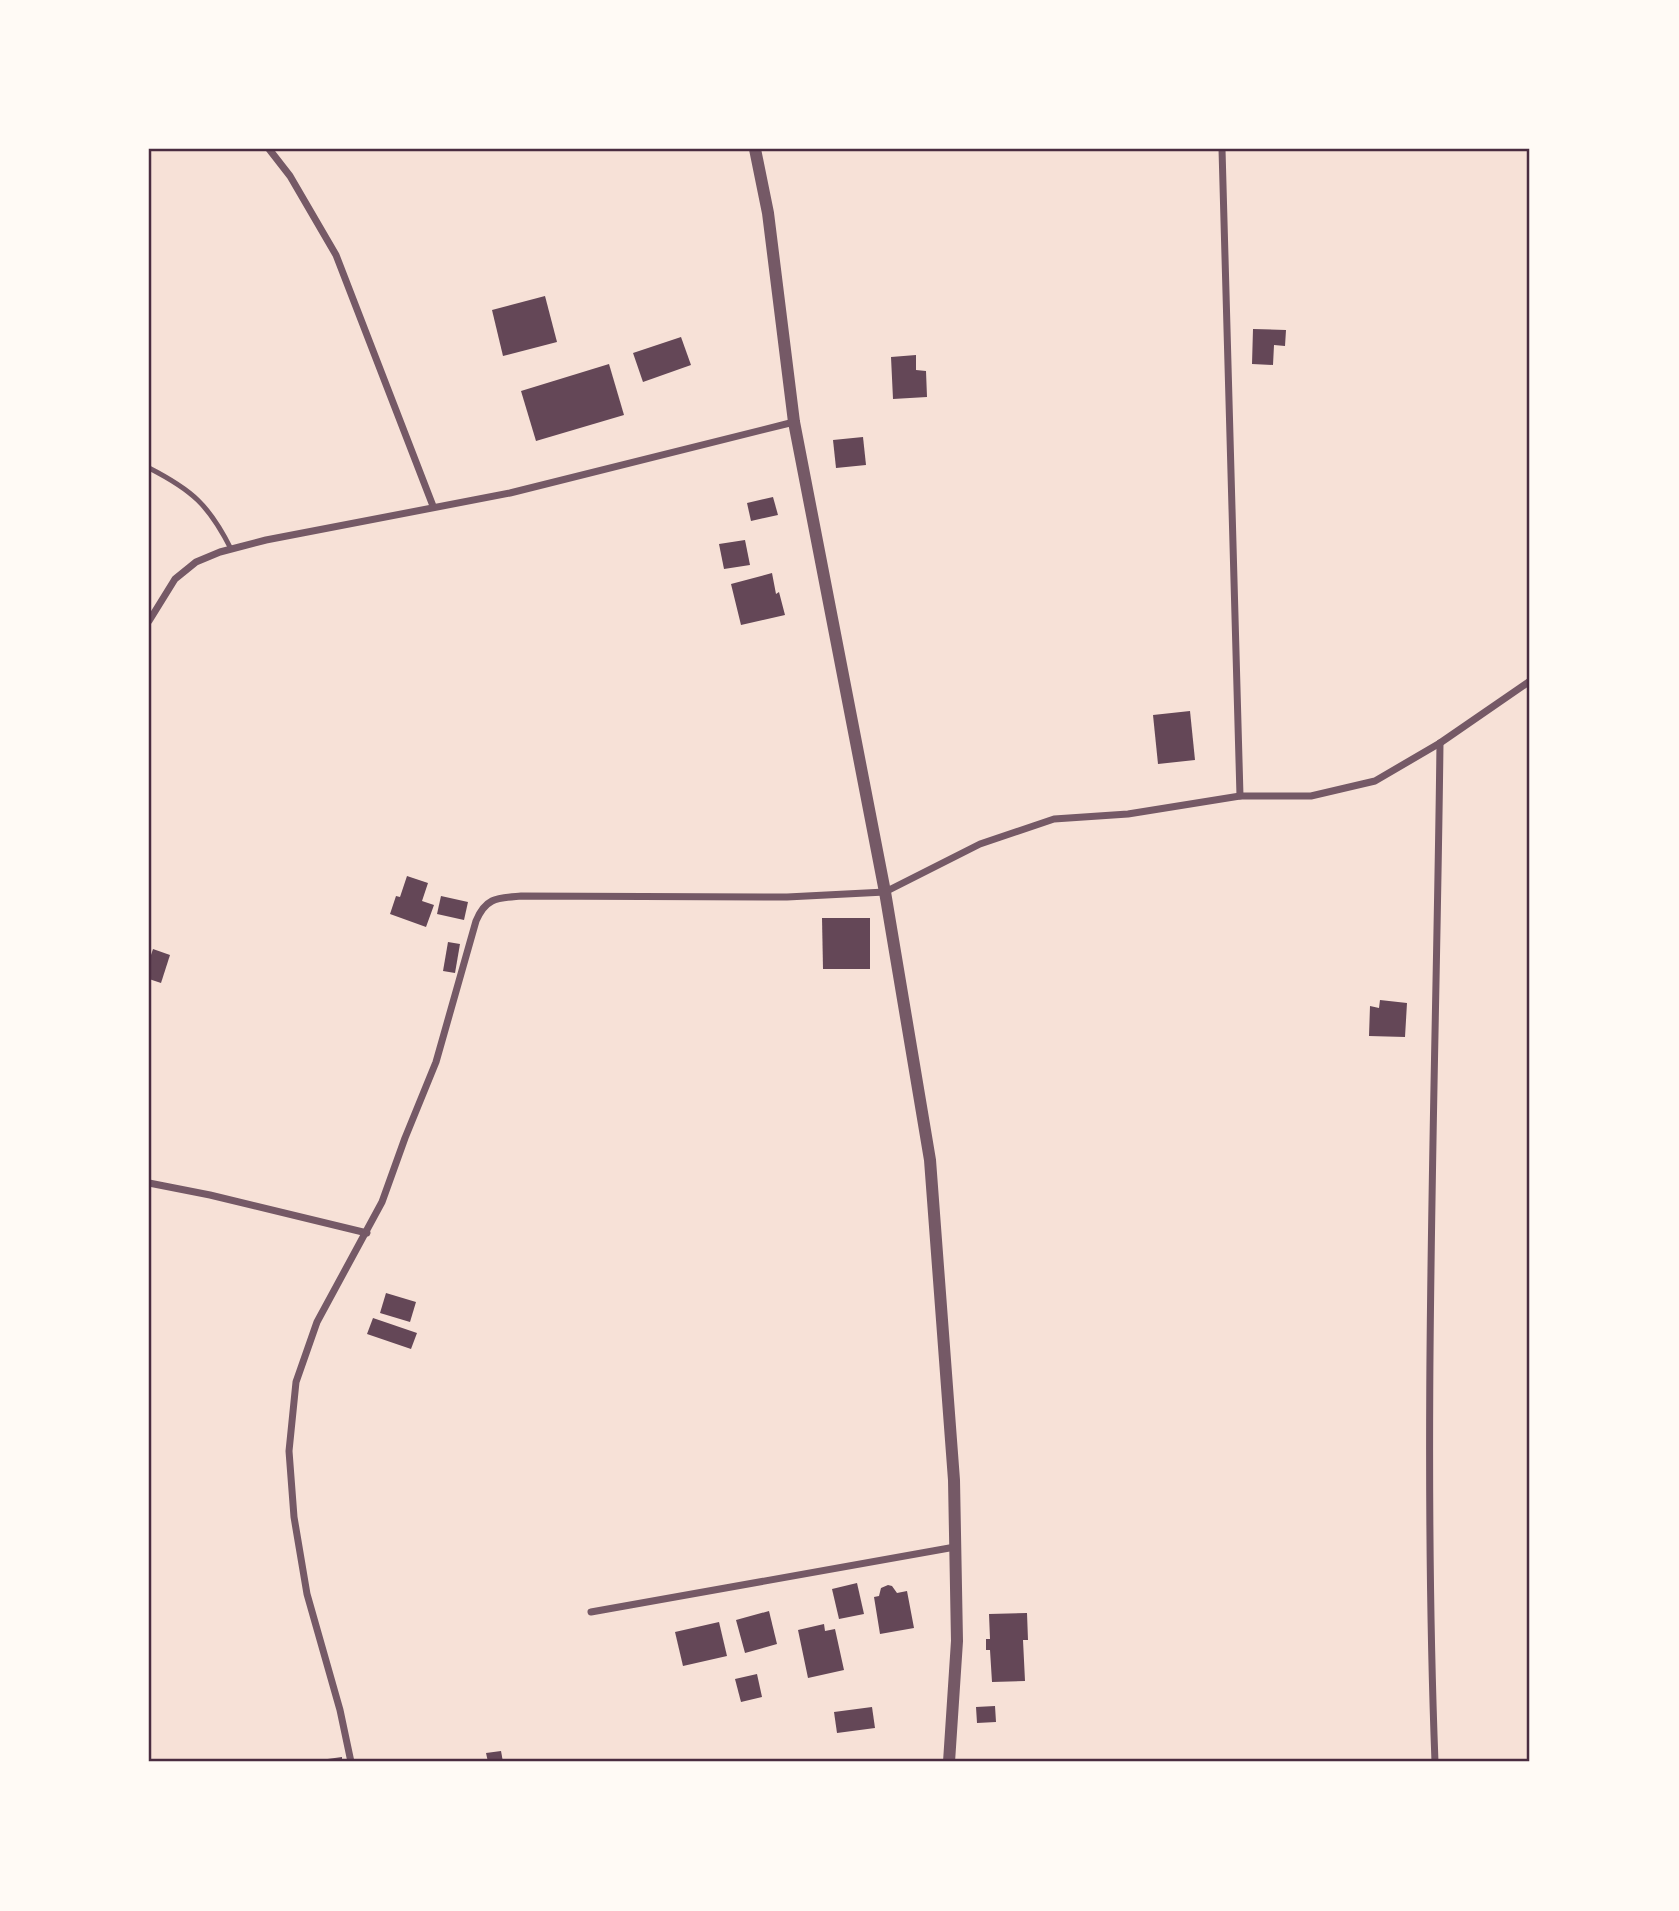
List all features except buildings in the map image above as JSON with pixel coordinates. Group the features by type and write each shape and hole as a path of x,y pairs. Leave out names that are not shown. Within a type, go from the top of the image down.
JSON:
{"street":[{"path":"269,149 290,176 336,255 433,506"},
{"path":"755,149 768,213 794,422 885,892 930,1160 954,1480 957,1641 948,1762"},
{"path":"1222,149 1240,796"},
{"path":"149,621 174,579 196,562 231,549 433,506 510,493 794,422"},
{"path":"351,1762 341,1710 307,1594 294,1517 289,1451 296,1381 317,1322 382,1202 436,1062 476,920 486,903 501,897 521,896 787,897 885,892 980,844 1054,819 1128,814 1240,796 1311,796 1375,781 1440,743 1530,681"},
{"path":"1436,1762 1430,1611 1430,1380 1440,743"},
{"path":"149,1183 367,1233"},
{"path":"591,1612 955,1547"}],"lane":[{"path":"149,468 192,493 206,507 231,549"}]}
